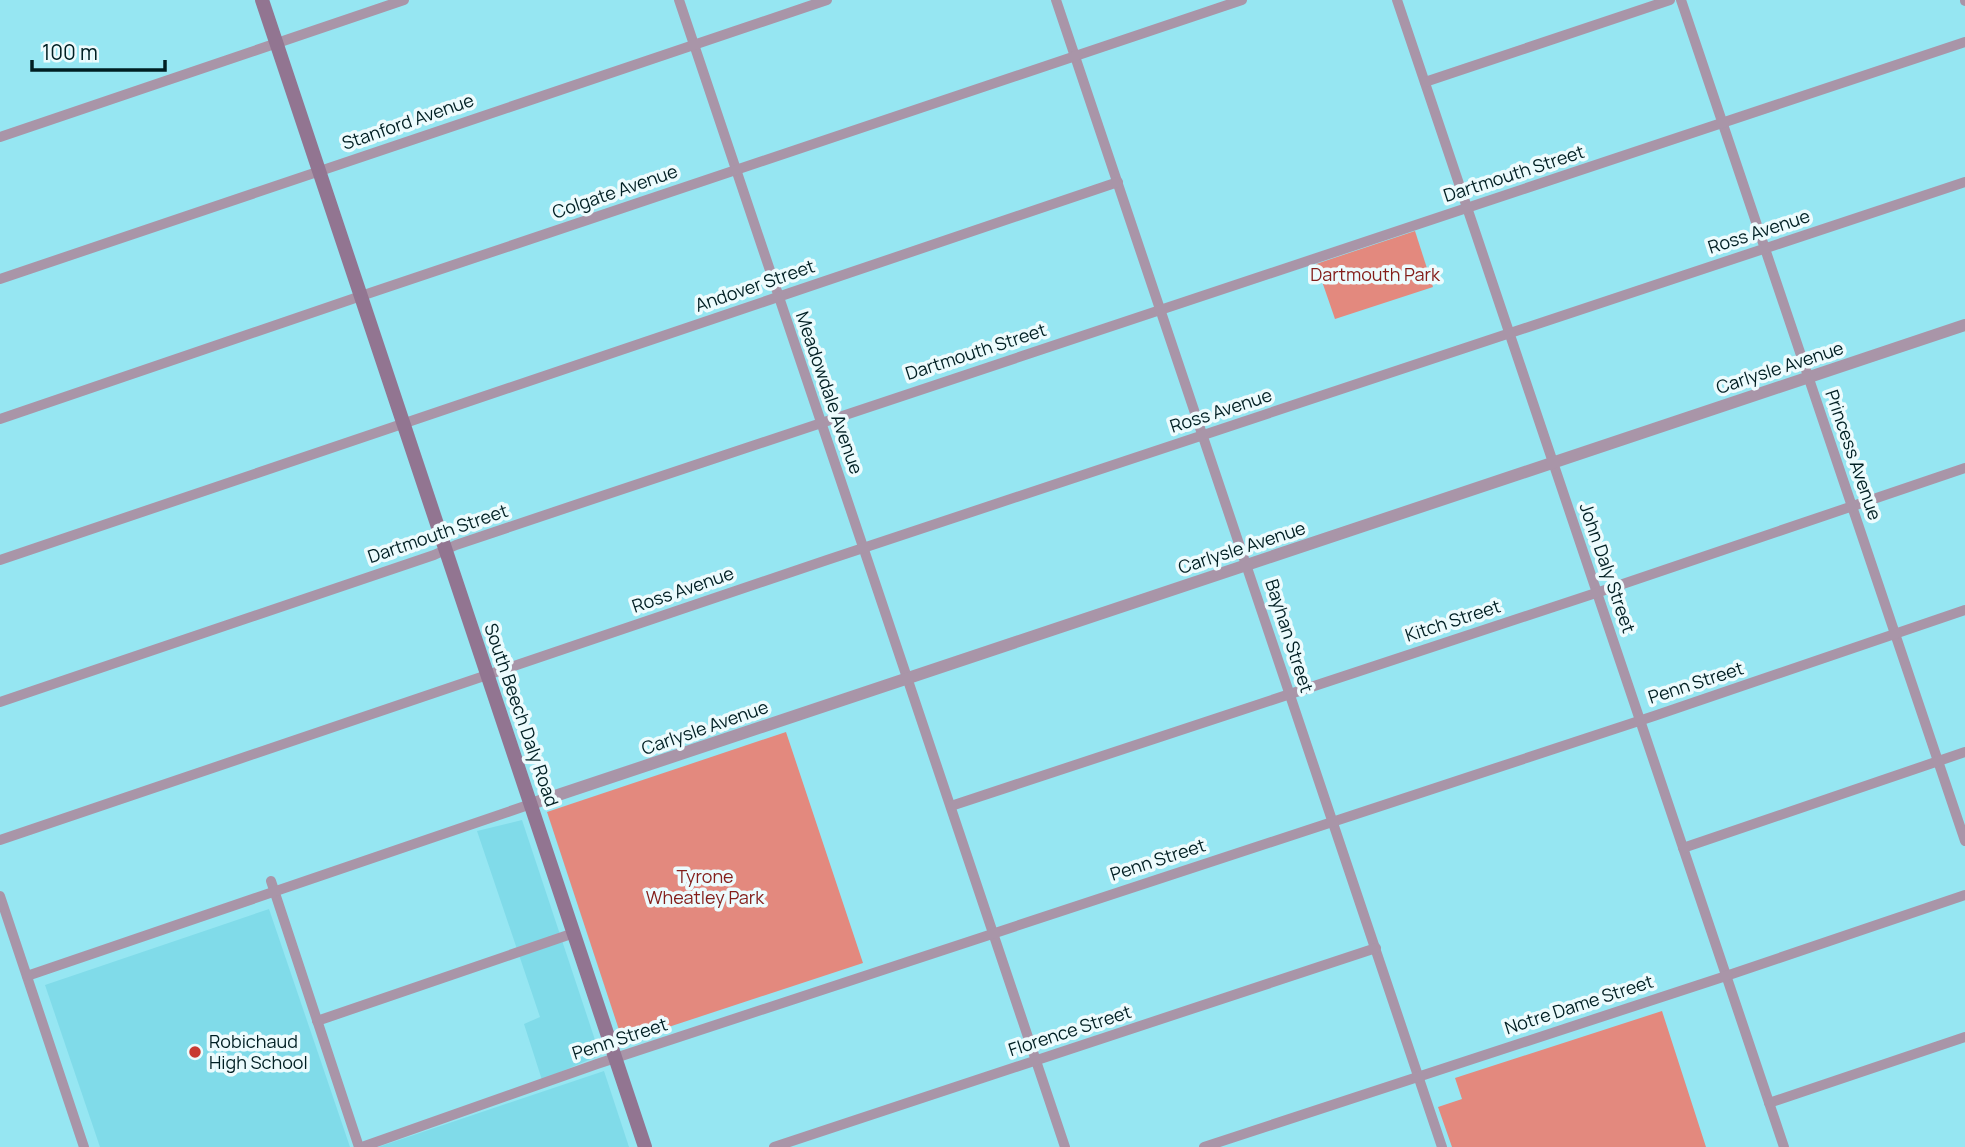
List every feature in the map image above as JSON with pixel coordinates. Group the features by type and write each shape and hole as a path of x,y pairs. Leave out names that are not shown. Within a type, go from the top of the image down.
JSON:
{"main road":[{"path":"262,0 319,171"},
{"name":"South Beech Daly Road","path":"319,171 645,1147"}],"street":[{"path":"0,137 404,0"},
{"name":"Meadowdale Avenue","path":"679,0 993,933"},
{"name":"Stanford Avenue","path":"0,279 827,0"},
{"name":"Bayhan Street","path":"1056,0 1443,1147"},
{"name":"Colgate Avenue","path":"0,419 1242,0"},
{"name":"John Daly Street","path":"1397,0 1784,1147"},
{"path":"1425,82 1671,0"},
{"name":"Princess Avenue","path":"1681,0 1965,841"},
{"name":"Dartmouth Street","path":"0,702 821,422 1965,42"},
{"name":"Andover Street","path":"0,560 1118,182"},
{"name":"Ross Avenue","path":"0,840 233,765 488,674 1965,182"},
{"name":"Carlysle Avenue","path":"531,804 1965,326"},
{"name":"Kitch Street","path":"951,806 1965,468"},
{"name":"Penn Street","path":"361,1147 616,1059 1965,610"},
{"path":"1683,848 1965,752"},
{"path":"27,976 273,887 531,804"},
{"path":"273,887 361,1147"},
{"name":"Notre Dame Street","path":"1204,1147 1965,895"},
{"path":"0,897 84,1147"},
{"path":"317,1021 574,933"},
{"path":"993,933 1065,1147"},
{"name":"Florence Street","path":"775,1147 1376,948"},
{"path":"1769,1103 1965,1037"}],"shaded area":[{"path":"522,820 600,1055 542,1080 524,1024 540,1017 477,831"},
{"path":"269,909 350,1147 100,1147 45,985"},
{"path":"604,1071 629,1147 378,1147"}],"green space":[{"name":"Dartmouth Park","path":"1415,231 1433,287 1335,319 1316,264"},
{"name":"Tyrone Wheatley Park","path":"786,732 863,963 623,1042 547,812"},
{"path":"1662,1011 1706,1147 1452,1147 1438,1107 1462,1099 1455,1078"}],"place":[{"name":"Robichaud High School","path":"195,1052"}]}
